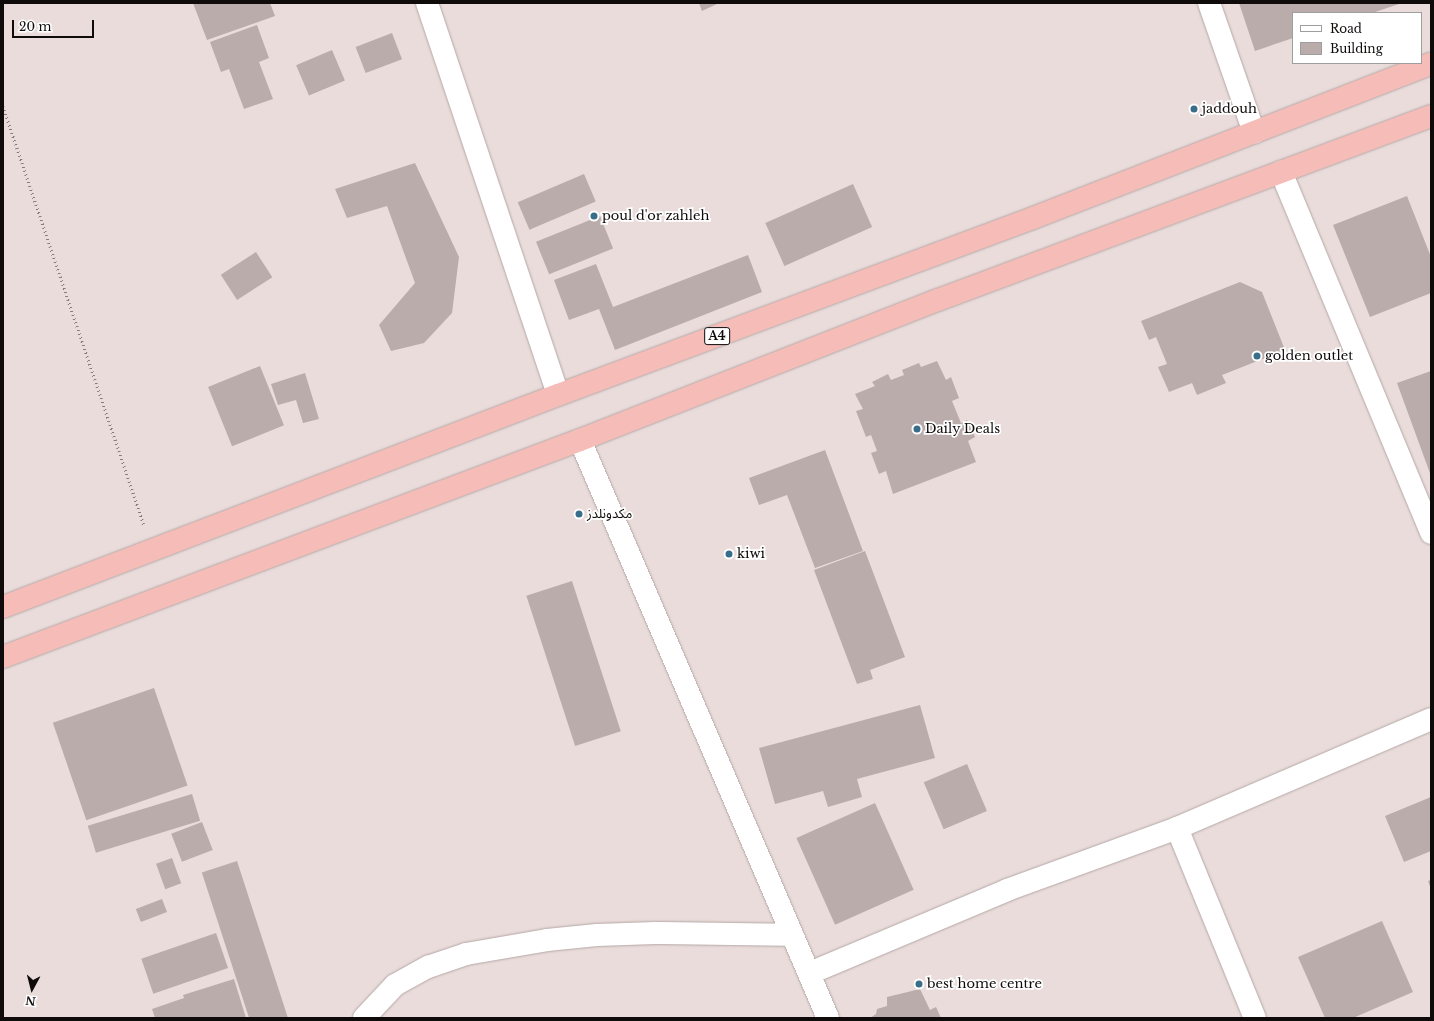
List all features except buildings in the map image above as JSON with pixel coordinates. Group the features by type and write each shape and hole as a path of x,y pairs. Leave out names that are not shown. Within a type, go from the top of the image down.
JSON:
{"highway":[{"name":"A4","path":"3,607 558,395 1033,218 1431,64"},
{"path":"3,657 580,440 938,300 1431,116"}],"street":[{"path":"427,3 558,395"},
{"path":"1209,3 1254,132"},
{"path":"1281,172 1431,533"},
{"path":"580,440 792,935 810,972 828,1018"},
{"path":"810,972 1007,890 1176,828 1431,719"},
{"path":"1176,828 1255,1018"},
{"path":"364,1018 395,985 428,967 466,954 547,940 597,936 655,933 792,935"}],"path":[{"path":"3,106 152,551"}],"place":[{"name":"jaddouh","path":"1194,109"},
{"name":"poul d'or zahleh","path":"594,216"},
{"name":"golden outlet","path":"1257,356"},
{"name":"Daily Deals","path":"917,429"},
{"name":"مكدونلدز","path":"579,514"},
{"name":"kiwi","path":"729,554"},
{"name":"best home centre","path":"919,984"}]}
